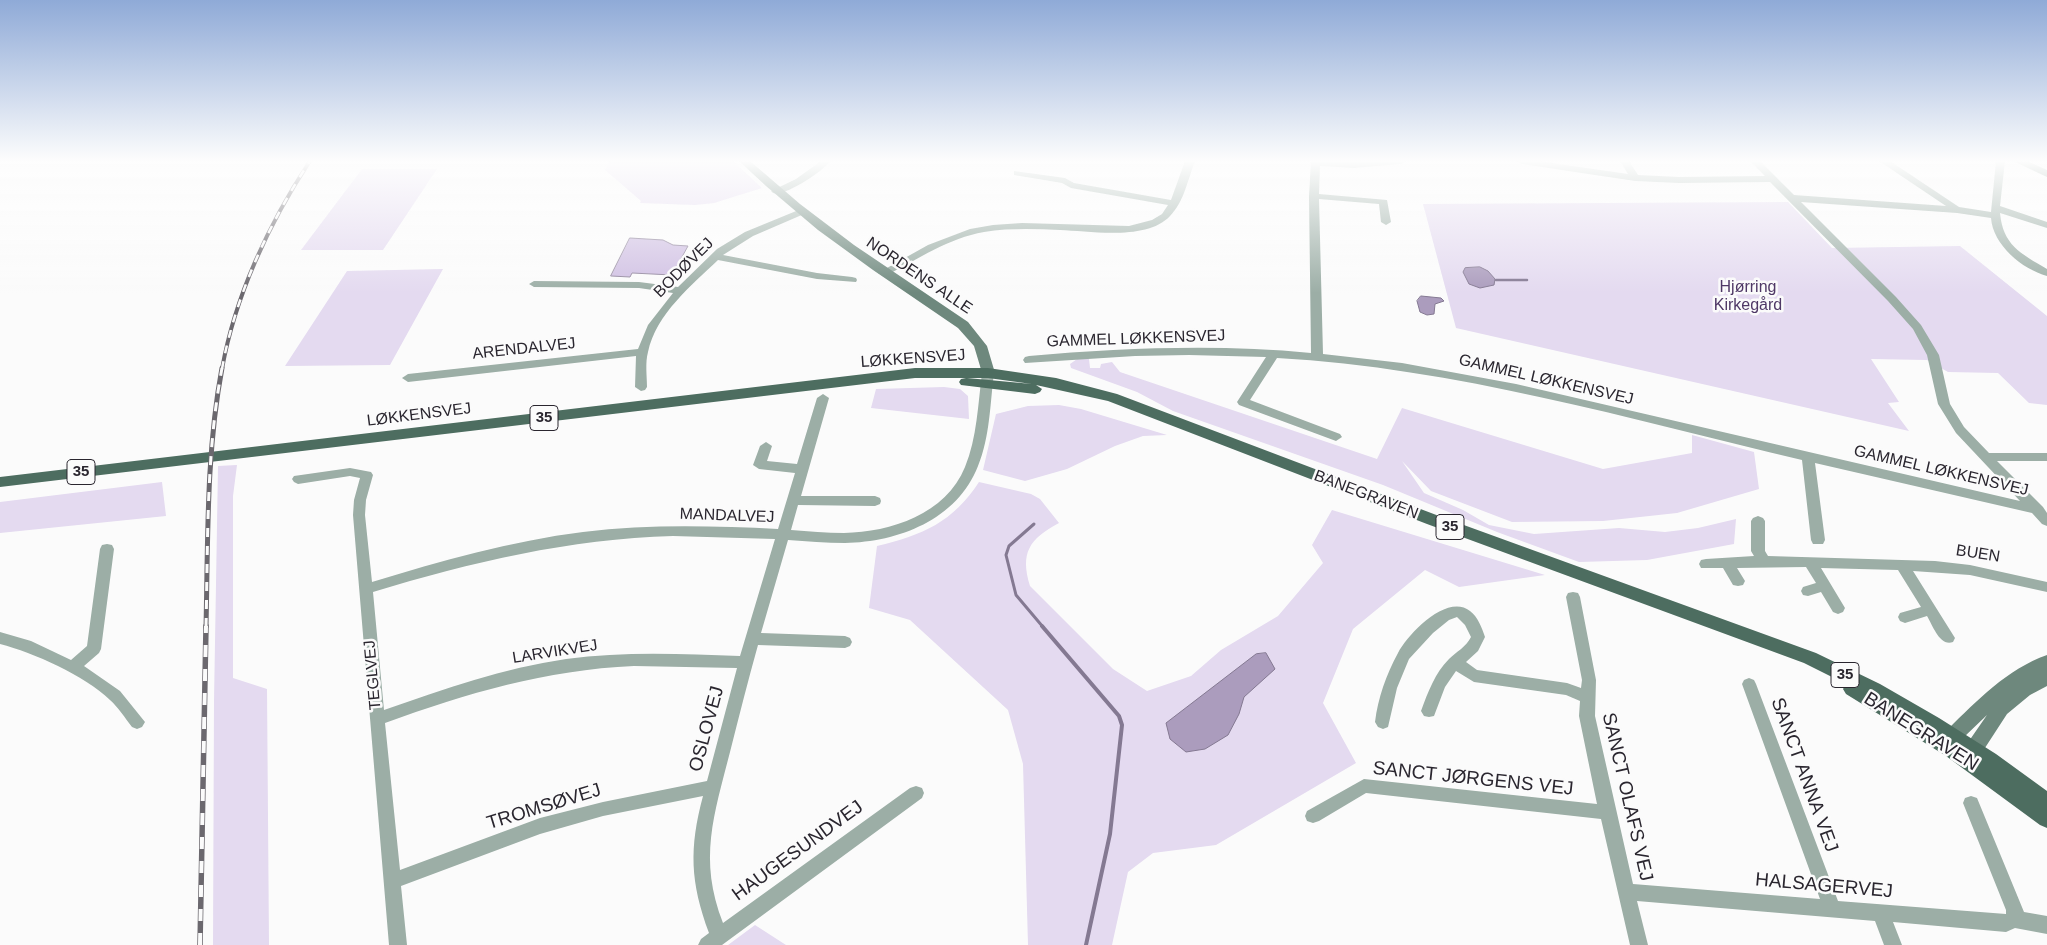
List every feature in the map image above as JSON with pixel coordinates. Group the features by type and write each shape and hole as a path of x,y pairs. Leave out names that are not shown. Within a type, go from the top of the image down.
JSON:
{"main road":[{"name":"LØKKENSVEJ","path":"0,482 842,383 987,378"},
{"name":"BANEGRAVEN","path":"987,378 1056,383 1098,393 1433,520 1768,642 1843,674 1910,709 1955,743 2047,819"},
{"name":"BANEGRAVEN","path":"1974,748 2047,802"}],"street":[{"name":"NORDENS ALLE","path":"793,205 883,273 971,331 986,358 987,378"},
{"path":"883,273 940,242 973,231 1010,226 1135,228 1152,223 1165,216 1173,205"},
{"path":"1314,205 1317,358"},
{"path":"1384,205 1386,222"},
{"path":"1799,205 1892,299 1917,327 1933,355 1944,404 1951,417 1985,457 2047,521"},
{"path":"1894,205 1996,212 2047,225"},
{"path":"1950,205 1957,210"},
{"path":"1997,205 1996,212 2002,239 2015,252 2047,273"},
{"name":"BODØVEJ","path":"641,387 642,352 653,324 680,291 715,256 749,234 801,212"},
{"path":"715,256 818,276 852,280"},
{"path":"534,284 639,285 680,291"},
{"name":"ARENDALVEJ","path":"408,378 642,352"},
{"name":"GAMMEL LØKKENSVEJ","path":"1029,360 1078,354 1090,356 1147,352 1274,354 1409,368 1495,383 2038,510"},
{"path":"1274,354 1243,402 1336,437"},
{"name":"MANDALVEJ","path":"365,589 442,565 487,554 574,538 659,532 844,538 867,537 911,526 946,504 959,490 968,476 984,412 987,378"},
{"name":"OSLOVEJ","path":"713,940 701,864 703,827 752,639 822,398"},
{"path":"766,446 759,465 801,468"},
{"path":"1808,456 1818,540"},
{"path":"1985,457 2047,457"},
{"name":"TEGLVEJ","path":"298,479 350,472 367,475 360,500 359,515 398,945"},
{"path":"792,500 836,503 846,500 875,502"},
{"path":"1758,521 1758,551 1764,561"},
{"path":"72,667 94,649 107,549"},
{"name":"BUEN","path":"1706,564 1764,561 1902,565 1970,570 2047,587"},
{"path":"1726,562 1738,581"},
{"path":"1810,562 1838,608"},
{"path":"1902,565 1948,638"},
{"path":"1808,591 1825,586"},
{"name":"SANCT OLAFS VEJ","path":"1573,597 1590,680 1587,697 1587,716 1607,812 1628,892 1639,945"},
{"path":"1905,617 1931,609"},
{"path":"1382,722 1384,704 1404,654 1419,636 1454,611 1468,617 1478,637 1473,648 1455,662 1437,688 1429,711"},
{"path":"0,638 26,645 72,667 115,696 137,722"},
{"path":"752,639 845,642"},
{"name":"LARVIKVEJ","path":"376,719 468,687 518,674 567,665 615,660 663,659 746,662"},
{"path":"1455,662 1474,676 1567,689 1587,697"},
{"path":"2047,662 2019,676 2000,690 1955,743 1974,748 2001,709 2024,690 2047,677"},
{"name":"SANCT ANNA VEJ","path":"1749,684 1832,908"},
{"name":"SANCT JØRGENS VEJ","path":"1313,816 1364,786 1607,812"},
{"name":"TROMSØVEJ","path":"392,881 540,826 603,809 713,787"},
{"name":"HAUGESUNDVEJ","path":"713,940 916,793"},
{"path":"1971,803 2015,910 2015,919"},
{"name":"HALSAGERVEJ","path":"1628,892 2006,923 2015,919 2047,925"},
{"path":"1881,913 1893,945"}],"green space":[{"path":"335,205 413,205 383,250 301,250"},
{"name":"Hjørring Kirkegård","path":"1423,205 1791,205 1832,248 1960,246 2047,316 2047,405 2029,403 1998,373 1948,372 1927,360 1871,359 1899,402 1888,403 1909,431 1456,328"},
{"path":"443,269 390,365 285,366 347,271"},
{"path":"1080,357 1089,359 1090,368 1100,368 1101,364 1112,362 1120,372 1377,459 1402,408 1603,469 1692,453 1692,435 1754,452 1759,489 1677,513 1603,521 1512,522 1431,491 1402,461 1424,493 1463,510 1489,525 1534,534 1619,528 1665,532 1698,528 1736,519 1734,544 1647,560 1579,562 1497,532 1383,485 1173,411 1137,392 1071,368 1070,364"},
{"path":"944,387 960,389 968,396 969,419 871,408 876,389"},
{"path":"1059,405 1081,409 1167,435 1143,436 1115,446 1067,469 1025,481 983,470 996,414 1028,406"},
{"path":"237,465 233,496 233,678 267,689 269,945 213,945 214,701 218,466"},
{"path":"162,482 166,516 0,533 0,502"},
{"path":"979,482 1031,494 1040,499 1059,523 1040,535 1030,548 1026,564 1030,586 1113,669 1147,691 1191,676 1221,650 1278,616 1323,563 1312,545 1332,510 1545,575 1459,587 1425,570 1353,629 1323,703 1356,763 1216,845 1153,853 1128,872 1112,945 1028,945 1023,764 1008,710 910,620 869,608 877,546 909,537 936,525 959,507"},
{"path":"755,925 786,945 728,945"}],"shaded area":[{"path":"1480,267 1488,271 1495,279 1494,285 1480,288 1469,284 1463,272 1465,268"},
{"path":"1421,296 1441,298 1444,301 1435,304 1434,314 1427,315 1420,312 1417,301"},
{"path":"1266,653 1275,669 1244,697 1239,714 1228,735 1205,749 1186,752 1170,739 1166,723 1256,654"}],"building":[{"path":"630,238 663,240 673,245 688,246 672,275 632,273 630,277 611,276"}],"waterway":[{"path":"1496,280 1527,280"},
{"path":"1034,524 1009,546 1006,555 1016,595 1043,627"},
{"path":"1042,626 1119,716 1122,725 1110,834 1086,945"}],"railway":[{"path":"222,369 235,314 245,287 255,261 283,205"},
{"path":"206,627 210,465 222,368"},
{"path":"200,945 206,626"}]}
